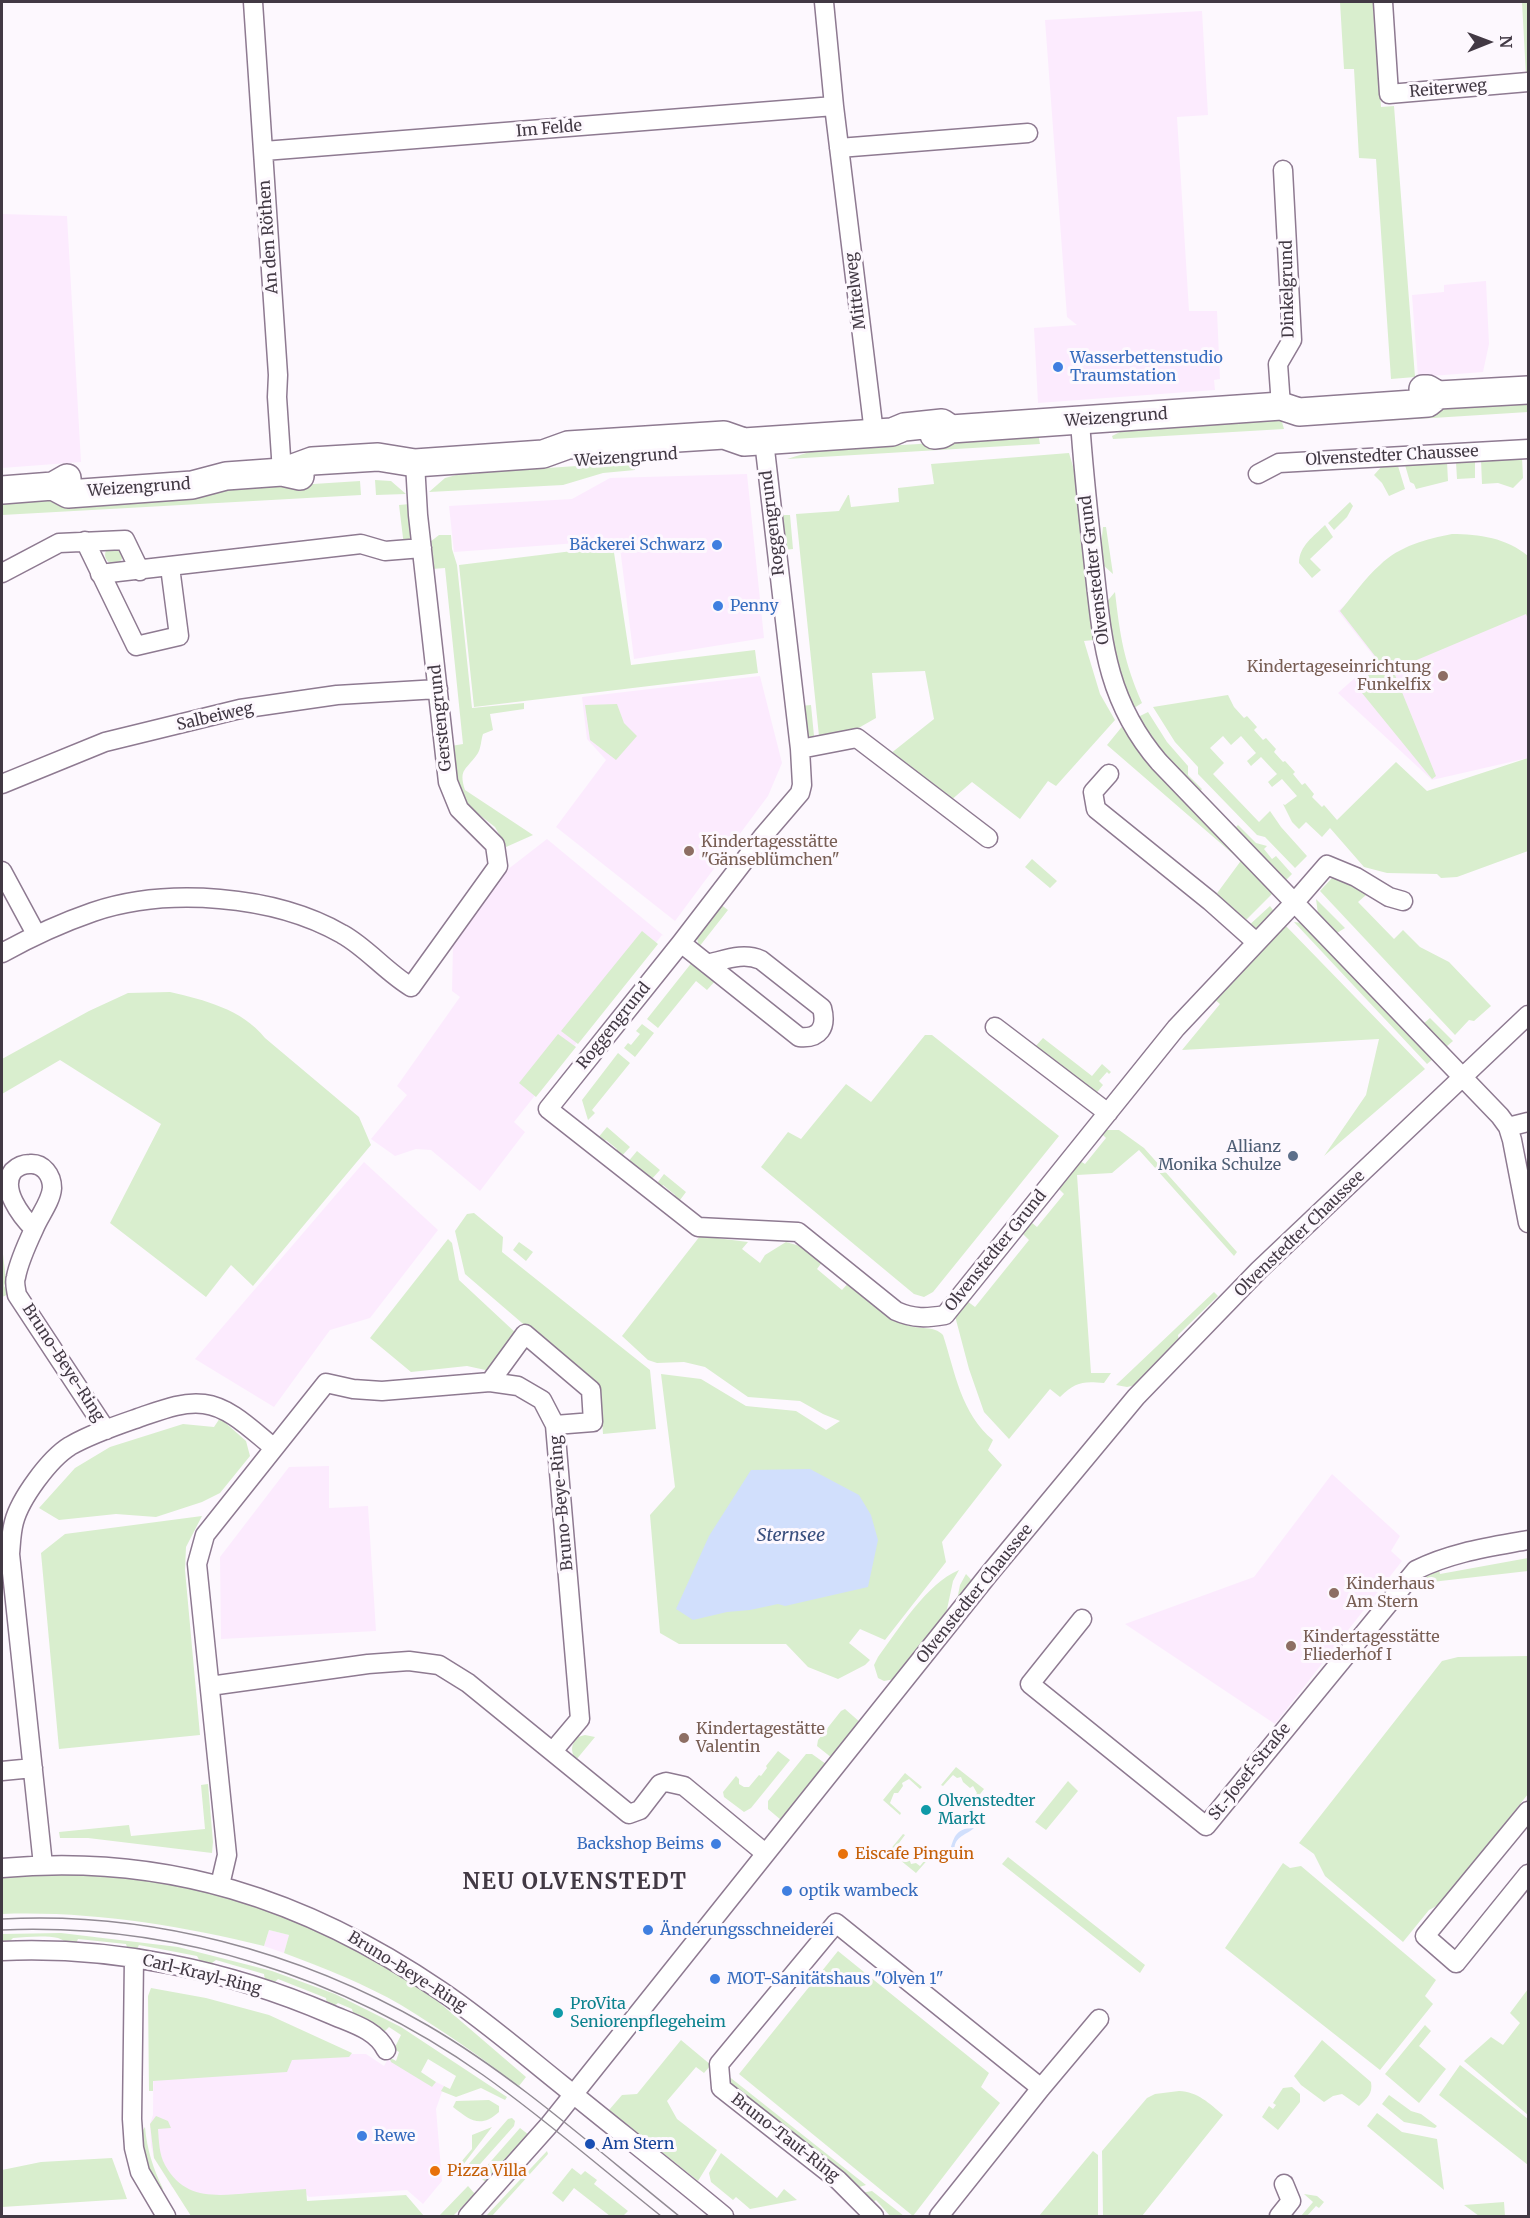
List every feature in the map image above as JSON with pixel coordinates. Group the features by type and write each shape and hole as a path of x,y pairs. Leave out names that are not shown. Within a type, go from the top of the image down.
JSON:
{"main road":[{"name":"Weizengrund","path":"2,490 52,486 66,478 191,470 226,476 282,472 312,461 378,457 415,463 543,454 568,445 724,435 754,441 883,433 904,427 942,423 951,429 1281,406 1296,397 1428,389 1438,395 1528,390"}],"street":[{"name":"An den Röthen","path":"253,2 278,375 277,397 282,472"},
{"name":"Mittelweg","path":"824,2 839,148 883,433"},
{"name":"Reiterweg","path":"1383,2 1389,94 1528,82"},
{"name":"Im Felde","path":"264,152 834,106"},
{"path":"839,148 1028,133"},
{"name":"Dinkelgrund","path":"1281,406 1278,364 1292,340 1283,170"},
{"name":"Olvenstedter Grund","path":"1080,421 1100,629 1107,663 1119,696 1143,740 1154,755 1294,903 1464,1078"},
{"name":"Roggengrund","path":"548,1109 800,793 802,784 800,748 754,441"},
{"name":"Olvenstedter Chaussee","path":"1258,474 1279,463 1528,448"},
{"name":"Gerstengrund","path":"36,934 95,911 154,899 207,897 267,906 307,917 343,934 391,975 411,987 498,866 495,845 459,809 448,782 415,463"},
{"path":"2,573 59,543 125,540 140,571"},
{"path":"85,542 136,646 179,636 170,567"},
{"path":"100,574 361,544 385,551 422,548"},
{"name":"Salbeiweg","path":"2,784 105,742 240,709 337,695 438,689"},
{"path":"800,748 856,738 988,838"},
{"path":"1109,774 1094,792 1096,809 1256,942"},
{"name":"Olvenstedter Grund","path":"548,1109 698,1227 798,1232 896,1311 924,1319 945,1315 1176,1028 1327,865 1356,877 1389,897 1403,901"},
{"path":"2,871 36,934 2,953"},
{"path":"681,943 707,964 799,1036 809,1038 820,1032 825,1020 822,1008 761,960 752,956 741,956 707,964"},
{"name":"Olvenstedter Chaussee","path":"468,2217 541,2136 765,1853 1137,1397 1259,1270 1528,1015"},
{"path":"995,1027 1108,1113"},
{"path":"1464,1078 1508,1126 1528,1223"},
{"path":"1508,1126 1528,1122"},
{"name":"Bruno-Beye-Ring","path":"34,1229 15,1279 18,1295 106,1430"},
{"name":"Bruno-Beye-Ring","path":"490,1382 525,1334 591,1390 593,1422 555,1425"},
{"name":"Bruno-Beye-Ring","path":"220,1885 226,1855 197,1564 205,1535 326,1383 353,1389 381,1391 490,1382 518,1386 542,1400 555,1425 580,1719 553,1751"},
{"name":"Bruno-Beye-Ring","path":"43,1865 33,1768 6,1570 11,1536 21,1503 53,1461 69,1447 106,1430 167,1408 186,1404 204,1404 222,1408 273,1447"},
{"name":"St.-Josef-Straße","path":"1082,1619 1030,1684 1206,1826 1416,1570 1454,1554 1528,1540"},
{"path":"210,1686 368,1664 409,1661 439,1665 468,1683 629,1814 640,1810 660,1784 666,1782 684,1786 765,1853"},
{"path":"2,1771 33,1768"},
{"path":"1528,1811 1425,1936 1456,1963 1528,1874"},
{"name":"Bruno-Beye-Ring","path":"2,1868 80,1864 121,1867 220,1885 299,1912 376,1950 465,2008 573,2094"},
{"name":"Bruno-Taut-Ring","path":"874,2217 838,2180 721,2088 719,2064 837,1923 1041,2088"},
{"name":"Carl-Krayl-Ring","path":"2,1951 45,1951 135,1958 188,1968 264,1989 322,2010 374,2034 386,2050"},
{"path":"135,1958 132,2112 134,2148 140,2172 166,2217"},
{"path":"939,2217 1099,2019"},
{"path":"573,2094 724,2217"},
{"path":"1279,2217 1291,2201 1284,2184"}],"shaded area":[{"path":"1202,11 1208,115 1177,117 1189,311 1217,311 1220,379 1214,380 1215,390 1038,403 1034,328 1077,325 1067,317 1045,20"},
{"path":"2,214 67,216 81,462 2,468"},
{"path":"1486,281 1489,344 1483,372 1418,377 1412,295 1444,292 1444,285"},
{"path":"747,474 764,638 634,659 619,540 454,552 449,506 572,499 610,478"},
{"name":"Kindertageseinrichtung Funkelfix","path":"1395,562 1528,568 1528,758 1432,780 1338,693 1376,659 1338,611"},
{"path":"760,676 782,763 768,796 675,921 556,827 606,760 587,739 582,697"},
{"path":"547,839 664,936 662,935 514,1122 525,1132 480,1191 431,1150 416,1149 395,1156 371,1139 407,1095 397,1086 460,997 452,991 453,946 507,870"},
{"path":"364,1162 438,1230 370,1318 330,1330 274,1407 195,1359"},
{"path":"329,1466 329,1508 368,1506 376,1631 221,1639 220,1557 289,1467"},
{"path":"1332,1474 1400,1536 1391,1551 1402,1561 1275,1724 1125,1624 1254,1577"},
{"path":"269,1930 289,1935 284,1953 264,1946"},
{"path":"154,1993 339,2054 366,2054 384,2066 389,2057 432,2087 436,2082 444,2086 436,2109 442,2181 423,2204 407,2190 309,2197 303,2191 214,2199 172,2187 154,2158 151,2146"}],"green space":[{"path":"1340,2 1374,2 1381,107 1394,106 1415,377 1391,379 1376,159 1359,158 1354,69 1344,69"},
{"path":"1522,2 1528,2 1528,77 1526,76"},
{"path":"1528,401 1528,412 1369,422 1369,412"},
{"path":"1278,419 1282,422 1284,429 1113,439 1112,436 1124,430"},
{"path":"1038,433 1040,444 787,459 816,450 919,444 971,436"},
{"path":"1069,453 1075,473 1094,640 1084,641 1100,694 1115,720 1056,786 1048,781 1020,819 972,782 949,802 890,754 934,719 925,671 872,673 876,718 848,734 819,736 796,514 839,511 848,495 851,507 899,502 898,488 934,484 931,464"},
{"path":"1522,458 1523,478 1513,488 1498,483 1482,484 1481,460"},
{"path":"1475,461 1475,478 1457,479 1456,462"},
{"path":"635,462 635,470 603,473 563,485 429,492 445,478 460,474"},
{"path":"1447,462 1448,481 1416,489 1410,482 1405,465"},
{"path":"1382,466 1398,466 1405,489 1389,496 1382,483 1374,475"},
{"path":"375,480 391,481 406,494 376,495"},
{"path":"360,481 361,495 2,515 2,504"},
{"path":"1350,502 1353,506 1347,517 1334,530 1328,523"},
{"path":"410,504 413,533 409,543 404,546 399,505"},
{"path":"784,515 790,515 793,549 783,550 780,520"},
{"path":"1325,525 1333,537 1310,559 1321,570 1312,578 1299,563 1300,557 1308,542"},
{"path":"1103,527 1106,527 1113,574 1103,565 1101,546"},
{"path":"1452,534 1492,538 1511,545 1528,556 1528,619 1526,614 1393,670 1436,776 1432,779 1362,693 1375,656 1340,611 1369,576 1388,558 1414,544"},
{"path":"439,535 451,535 457,565 472,708 524,703 524,709 490,714 493,730 483,734 479,751 463,773 465,790 533,835 506,847 495,827 472,809 458,792 451,746 463,744 445,568 432,569 430,542"},
{"path":"110,546 118,546 123,551 121,562 110,564 105,559 105,551"},
{"path":"613,546 631,665 755,650 758,673 474,707 459,565"},
{"path":"1115,592 1124,649 1142,703 1134,708 1118,670 1107,618 1105,604"},
{"path":"1228,695 1234,707 1257,727 1254,730 1276,749 1274,752 1295,772 1293,774 1302,785 1305,783 1314,794 1312,797 1322,807 1324,805 1337,820 1396,762 1427,791 1528,758 1528,851 1457,877 1441,878 1437,874 1387,873 1364,867 1330,828 1322,837 1306,822 1299,829 1292,822 1283,804 1285,805 1297,796 1282,779 1272,787 1268,782 1277,774 1261,757 1251,766 1247,761 1256,753 1241,736 1231,745 1223,736 1210,748 1224,763 1213,774 1259,822 1270,811 1307,856 1295,868 1265,837 1257,835 1198,774 1198,767 1175,742 1153,707"},
{"path":"617,704 624,723 637,736 616,760 590,740 585,705"},
{"path":"811,705 814,736 810,737 803,730 800,706"},
{"path":"1148,712 1167,742 1188,766 1188,775 1202,789 1199,793 1150,736 1138,717"},
{"path":"1125,723 1273,893 1243,923 1215,896 1240,860 1107,745"},
{"path":"1238,825 1256,843 1267,846 1264,849 1272,859 1276,856 1292,874 1285,881 1235,828"},
{"path":"1032,859 1057,881 1050,888 1025,867"},
{"path":"1332,878 1349,878 1366,895 1358,902 1394,939 1403,930 1420,947 1449,962 1491,1006 1474,1021 1469,1020 1455,1035 1320,891"},
{"path":"1316,899 1345,928 1337,933 1318,914"},
{"path":"720,904 728,910 699,947 696,934"},
{"path":"1270,906 1276,914 1259,928 1246,928"},
{"path":"1294,922 1302,923 1434,1058 1427,1064"},
{"path":"1285,925 1425,1069 1324,1156 1366,1095 1379,1039 1182,1050 1220,1004 1214,999"},
{"path":"642,931 658,944 578,1044 561,1031"},
{"path":"693,961 717,979 707,990 696,981 658,1028 647,1019"},
{"path":"170,992 222,1007 256,1028 359,1117 371,1145 253,1286 231,1265 206,1297 110,1223 161,1124 60,1060 2,1094 2,1059 89,1011 128,993"},
{"path":"1430,1018 1453,1041 1446,1047 1423,1024"},
{"path":"642,1024 654,1033 635,1057 624,1048 628,1043 631,1045 640,1034 636,1031"},
{"path":"558,1034 576,1047 536,1097 519,1083"},
{"path":"925,1035 932,1035 1059,1136 933,1292 924,1297 914,1294 761,1167 788,1132 801,1139 846,1084 871,1102"},
{"path":"1043,1038 1092,1076 1102,1064 1111,1072 1109,1074 1107,1072 1099,1081 1103,1085 1094,1096 1034,1048"},
{"path":"618,1053 630,1063 592,1110 595,1113 588,1120 582,1100"},
{"path":"607,1127 630,1147 620,1158 615,1154 617,1149 606,1140 602,1143 597,1139"},
{"path":"1105,1130 1119,1130 1144,1148 1237,1252 1234,1256 1139,1150 1112,1173 1077,1175 1091,1373 1111,1373 1104,1383 1080,1384 1060,1397 1050,1389 1009,1439 984,1412 969,1369 955,1316 967,1301 975,1307 1029,1240 1022,1233 1031,1222 1037,1227 1064,1194 1059,1189 1080,1161 1085,1164 1106,1138 1102,1134"},
{"path":"637,1151 660,1170 650,1181 627,1163"},
{"path":"664,1174 686,1192 677,1204 672,1200 675,1195 663,1185 659,1190 655,1186"},
{"path":"474,1213 503,1237 502,1252 650,1370 656,1429 603,1434 600,1390 465,1274 455,1231 467,1214"},
{"path":"700,1236 748,1242 742,1249 760,1263 765,1255 786,1242 807,1248 823,1261 817,1269 842,1290 850,1281 899,1321 931,1329 943,1335 960,1392 973,1418 993,1440 988,1450 1002,1465 942,1542 946,1562 885,1640 860,1629 849,1643 870,1660 838,1679 808,1667 786,1644 679,1644 660,1633 650,1515 675,1487 661,1374 701,1379 746,1406 796,1411 826,1430 840,1421 800,1401 748,1397 705,1367 684,1362 657,1363 648,1360 622,1336"},
{"path":"448,1239 452,1243 459,1280 518,1335 490,1371 467,1366 411,1372 370,1338"},
{"path":"519,1242 533,1252 526,1261 513,1250"},
{"path":"2,1245 6,1281 4,1286 9,1294 2,1297"},
{"path":"1214,1292 1218,1296 1178,1335 1179,1341 1136,1385 1127,1387 1116,1385"},
{"path":"220,1418 246,1441 250,1456 220,1493 202,1502 156,1517 116,1514 59,1520 39,1508 75,1468 110,1447 183,1424 214,1427"},
{"path":"202,1516 186,1547 185,1570 200,1735 59,1749 41,1553 65,1534"},
{"path":"1528,1558 1528,1571 1423,1583 1418,1578 1438,1566 1440,1574"},
{"path":"959,1570 953,1581 946,1614 895,1679 884,1681 878,1678 874,1665 904,1621 924,1596"},
{"path":"966,1574 976,1585 955,1610 960,1585"},
{"path":"1528,1656 1528,1794 1442,1903 1429,1910 1403,1942 1325,1876 1314,1854 1299,1843 1442,1661 1458,1657"},
{"path":"845,1709 861,1723 832,1758 817,1746 818,1740"},
{"path":"585,1735 595,1737 576,1760 572,1751 574,1742 578,1737"},
{"path":"778,1751 790,1760 751,1808 744,1812 724,1797 723,1792 736,1776 739,1784 749,1787 759,1775 761,1776"},
{"path":"806,1754 812,1754 826,1764 781,1820 768,1809 768,1801"},
{"path":"956,1767 984,1789 970,1807 968,1805 977,1793 973,1786 970,1788 961,1777 957,1778 953,1775 943,1786 941,1785"},
{"path":"905,1773 922,1787 920,1789 909,1779 902,1783 903,1786 898,1793 894,1793 890,1803 901,1813 900,1815 883,1800"},
{"path":"1068,1781 1078,1791 1046,1830 1035,1822"},
{"path":"208,1784 212,1853 88,1838 60,1838 59,1832 129,1825 131,1836 205,1829 201,1785"},
{"path":"903,1834 905,1835 896,1847 899,1854 903,1852 909,1858 911,1864 916,1863 920,1866 929,1855 931,1856 916,1873 889,1851"},
{"path":"1008,1857 1145,1965 1140,1973 1002,1864"},
{"path":"1283,1863 1290,1868 1301,1866 1436,1980 1425,1996 1433,2004 1380,2070 1225,1948"},
{"path":"95,1874 165,1882 217,1893 316,1928 420,1986 526,2077 519,2086 461,2044 387,1997 359,1983 284,1953 289,1935 269,1930 264,1946 134,1921 68,1915 2,1914 2,1876"},
{"path":"61,1933 178,1947 272,1971 335,1994 401,2027 507,2097 505,2100 481,2088 456,2097 441,2091 444,2086 450,2089 456,2076 428,2059 421,2072 436,2082 432,2087 391,2062 389,2057 396,2061 399,2052 394,2049 401,2035 389,2027 384,2032 354,2017 352,2009 338,2003 333,2007 327,2005 326,1998 278,1979 273,1984 265,1981 264,1974 216,1960 208,1966 201,1963 197,1956 139,1945 136,1951 128,1950 126,1944 78,1939 75,1946 58,1938 41,1936 13,1938 7,1944 2,1944 2,1934"},
{"path":"838,1951 989,2073 981,2087 1000,2103 913,2216 739,2074"},
{"path":"151,1988 206,1998 269,2015 352,2053 349,2057 292,2060 287,2072 153,2081 153,2091 149,2091 148,1996"},
{"path":"1528,1989 1528,2115 1464,2061 1491,2037 1503,2045 1520,2023 1510,2013"},
{"path":"1425,2025 1431,2031 1419,2046 1446,2069 1419,2103 1385,2074"},
{"path":"681,2040 711,2065 704,2073 696,2067 667,2101 677,2119 717,2150 698,2181 609,2110 622,2095 637,2094"},
{"path":"1322,2040 1371,2082 1370,2093 1359,2106 1342,2094 1333,2096 1324,2102 1301,2085 1294,2076"},
{"path":"1460,2065 1528,2119 1528,2165 1439,2095"},
{"path":"727,2075 866,2185 856,2188 832,2163 728,2081"},
{"path":"1292,2087 1300,2094 1300,2102 1278,2130 1262,2117 1269,2106 1273,2109 1276,2105 1273,2103 1283,2088"},
{"path":"1179,2091 1198,2096 1223,2115 1142,2216 1103,2216 1102,2151 1147,2098 1155,2094"},
{"path":"1389,2095 1437,2126 1435,2128 1404,2122 1382,2104"},
{"path":"489,2100 499,2106 499,2112 481,2121 470,2119 453,2107 456,2101"},
{"path":"1377,2113 1402,2132 1437,2139 1444,2190 1367,2126"},
{"path":"156,2116 168,2121 171,2128 158,2129 163,2161 173,2176 191,2190 225,2195 306,2189 307,2201 406,2195 424,2216 191,2216 154,2158 150,2124"},
{"path":"512,2118 515,2121 514,2126 473,2172 467,2166 508,2119"},
{"path":"145,2127 151,2159 163,2189 161,2190 145,2163 141,2133"},
{"path":"492,2127 463,2165 461,2162 472,2149 472,2135"},
{"path":"520,2128 529,2135 487,2183 478,2176"},
{"path":"547,2151 548,2154 492,2216 486,2216"},
{"path":"1093,2151 1098,2155 1098,2216 1039,2216"},
{"path":"721,2153 777,2198 784,2189 797,2200 750,2209 736,2197 733,2200 711,2182 709,2173"},
{"path":"112,2158 127,2199 2,2207 2,2170 41,2162"},
{"path":"572,2168 581,2175 585,2171 597,2180 594,2184 628,2211 623,2216 610,2216 574,2188 563,2202 552,2193"},
{"path":"468,2186 475,2194 453,2216 439,2216"},
{"path":"872,2191 904,2216 890,2216 876,2200 870,2204 861,2193"},
{"path":"1304,2194 1317,2196 1324,2202 1319,2208 1316,2206 1307,2216 1301,2216 1313,2202"},
{"path":"1504,2202 1505,2216 1479,2216 1464,2205"}],"water":[{"name":"Sternsee","path":"810,1469 859,1495 871,1515 878,1540 868,1587 785,1606 778,1604 693,1620 676,1609 709,1536 751,1470"},
{"path":"967,1828 974,1828 957,1840 953,1856 949,1853 959,1832"}],"tram line":[{"path":"2,1919 57,1918 112,1922 167,1930 222,1941 327,1976 378,1999 461,2046 557,2116 679,2216"},
{"path":"2,1930 66,1930 130,1936 193,1947 254,1963 315,1984 373,2010 429,2040 483,2075 661,2216"}],"place":[{"name":"Wasserbettenstudio Traumstation","path":"1058,367"},
{"name":"Bäckerei Schwarz","path":"717,545"},
{"name":"Penny","path":"718,606"},
{"name":"Kindertageseinrichtung Funkelfix","path":"1443,676"},
{"name":"Kindertagesstätte \"Gänseblümchen\"","path":"689,851"},
{"name":"Allianz Monika Schulze","path":"1293,1156"},
{"name":"Kinderhaus Am Stern","path":"1334,1593"},
{"name":"Kindertagesstätte Fliederhof I","path":"1291,1646"},
{"name":"Kindertagestätte Valentin","path":"684,1738"},
{"name":"Olvenstedter Markt","path":"926,1810"},
{"name":"Backshop Beims","path":"716,1844"},
{"name":"Eiscafe Pinguin","path":"843,1854"},
{"name":"optik wambeck","path":"787,1891"},
{"name":"Änderungsschneiderei","path":"648,1930"},
{"name":"MOT-Sanitätshaus \"Olven 1\"","path":"715,1979"},
{"name":"ProVita Seniorenpflegeheim","path":"558,2013"},
{"name":"Rewe","path":"362,2136"},
{"name":"Am Stern","path":"590,2144"},
{"name":"Pizza Villa","path":"435,2171"}],"district":[{"name":"NEU OLVENSTEDT","path":"575,1883"}]}
